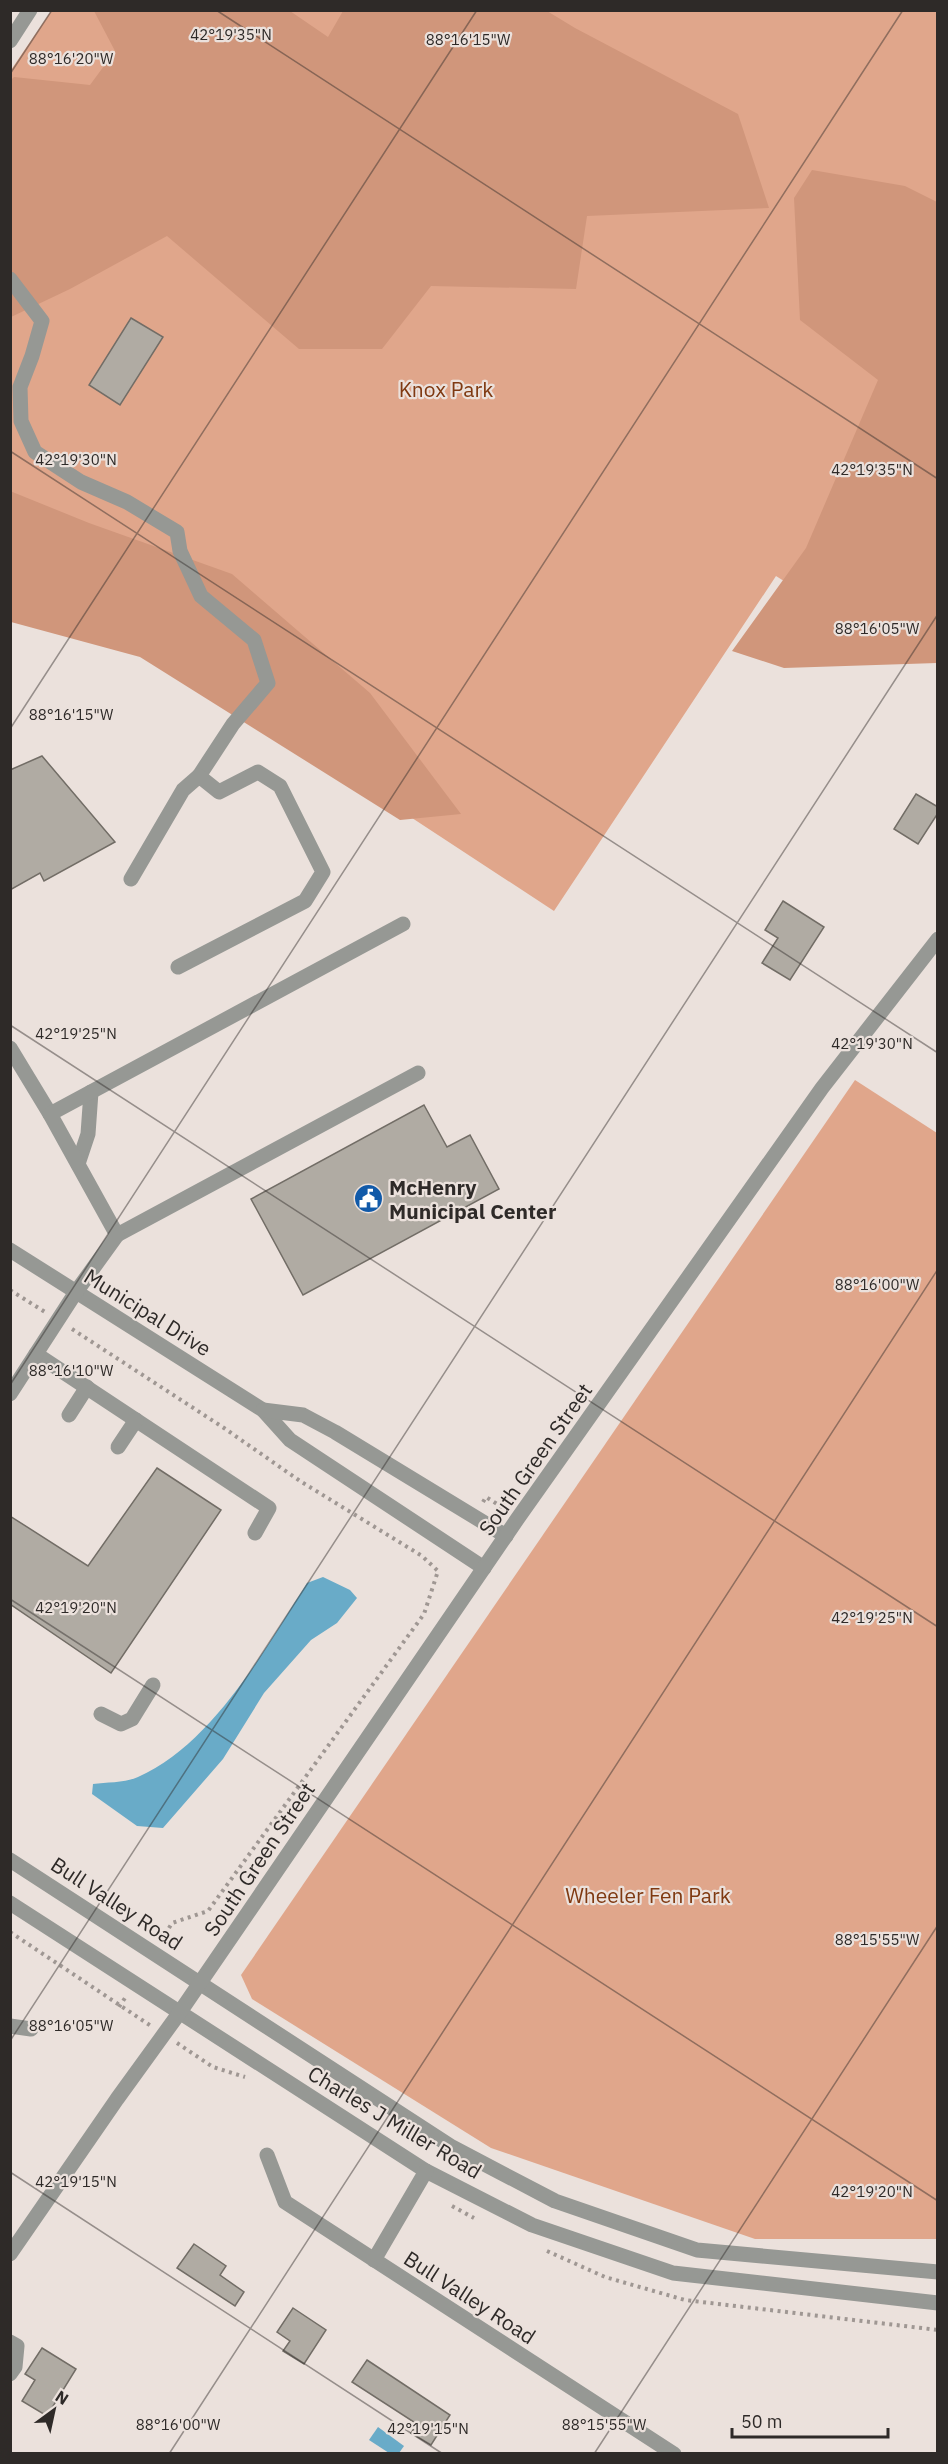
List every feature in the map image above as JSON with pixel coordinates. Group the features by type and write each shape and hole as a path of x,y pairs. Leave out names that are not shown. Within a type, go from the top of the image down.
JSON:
{"street":[{"path":"10,41 30,10"},
{"path":"10,279 42,321 20,387 21,421 35,452 81,482 127,502 177,532 180,550 201,596 254,640 268,683 233,724 199,776 183,790 131,879"},
{"path":"178,967 305,901 322,872 280,786 258,772 219,792 199,776"},
{"path":"50,1114 403,924"},
{"name":"South Green Street","path":"10,2254 180,2012 506,1536 822,1088 938,939"},
{"path":"10,1048 117,1234"},
{"path":"10,1394 76,1292 117,1234 418,1073"},
{"path":"78,1164 88,1134 91,1092"},
{"name":"Municipal Drive","path":"10,1250 263,1410 290,1440 484,1568"},
{"path":"36,1353 269,1508 255,1533"},
{"path":"69,1415 87,1387"},
{"name":"Municipal Drive","path":"263,1410 303,1415 506,1536"},
{"path":"118,1447 136,1420"},
{"path":"101,1714 121,1724 132,1719 153,1685"},
{"name":"Bull Valley Road","path":"10,1860 200,1982"},
{"name":"Charles J Miller Road","path":"10,1903 426,2171 531,2224 673,2273 938,2303"},
{"name":"Charles J Miller Road","path":"200,1982 452,2147 555,2201 697,2250 938,2272"},
{"path":"10,2026 31,2029"},
{"name":"Bull Valley Road","path":"267,2155 285,2202 674,2454"},
{"path":"374,2260 426,2171"},
{"path":"10,2342 17,2346 15,2367 10,2374"}],"path":[{"path":"10,1290 224,1428 300,1481 422,1556 438,1571 424,1614 208,1911 172,1923 155,1953"},
{"path":"10,1932 118,2007 135,1984"}],"green space":[{"name":"Knox Park","path":"51,11 937,11 937,598 902,656 776,576 554,911 11,555 11,70"},
{"name":"Wheeler Fen Park","path":"855,1080 937,1133 937,2239 755,2239 491,2148 252,1999 241,1975"}],"shaded area":[{"path":"94,11 290,11 328,37 343,11 547,11 738,114 769,208 587,216 576,289 431,286 382,349 299,349 167,236 70,289 11,317 10,81 14,77 90,85 115,51"},
{"path":"812,170 905,186 937,202 937,663 784,668 732,651 806,548 878,380 800,320 794,198"},
{"path":"10,491 89,523 232,574 370,693 461,814 400,820 140,657 11,622"}],"water":[{"path":"323,1577 350,1590 357,1598 337,1623 311,1640 264,1693 223,1759 163,1828 137,1826 92,1794 93,1784 138,1777 165,1762 190,1742 234,1693 307,1583"},
{"path":"378,2427 404,2446 399,2453 389,2453 369,2440"}],"building":[{"path":"131,318 163,337 120,405 89,385"},
{"path":"42,756 115,842 44,881 40,873 10,890 10,770"},
{"path":"916,794 938,807 938,813 918,844 894,829"},
{"path":"783,901 824,927 790,980 762,963 778,938 765,930"},
{"path":"424,1105 447,1147 470,1135 499,1189 303,1295 251,1199"},
{"path":"157,1468 221,1510 111,1673 10,1604 10,1516 88,1566"},
{"path":"194,2244 226,2266 220,2275 244,2292 235,2306 177,2268"},
{"path":"293,2308 326,2330 304,2364 283,2351 290,2341 277,2332"},
{"path":"42,2348 76,2369 47,2416 22,2401 35,2380 25,2374"},
{"path":"367,2360 450,2415 431,2445 411,2433 417,2424 352,2382"}],"place":[{"name":"McHenry Municipal Center","path":"368,1199"}]}
